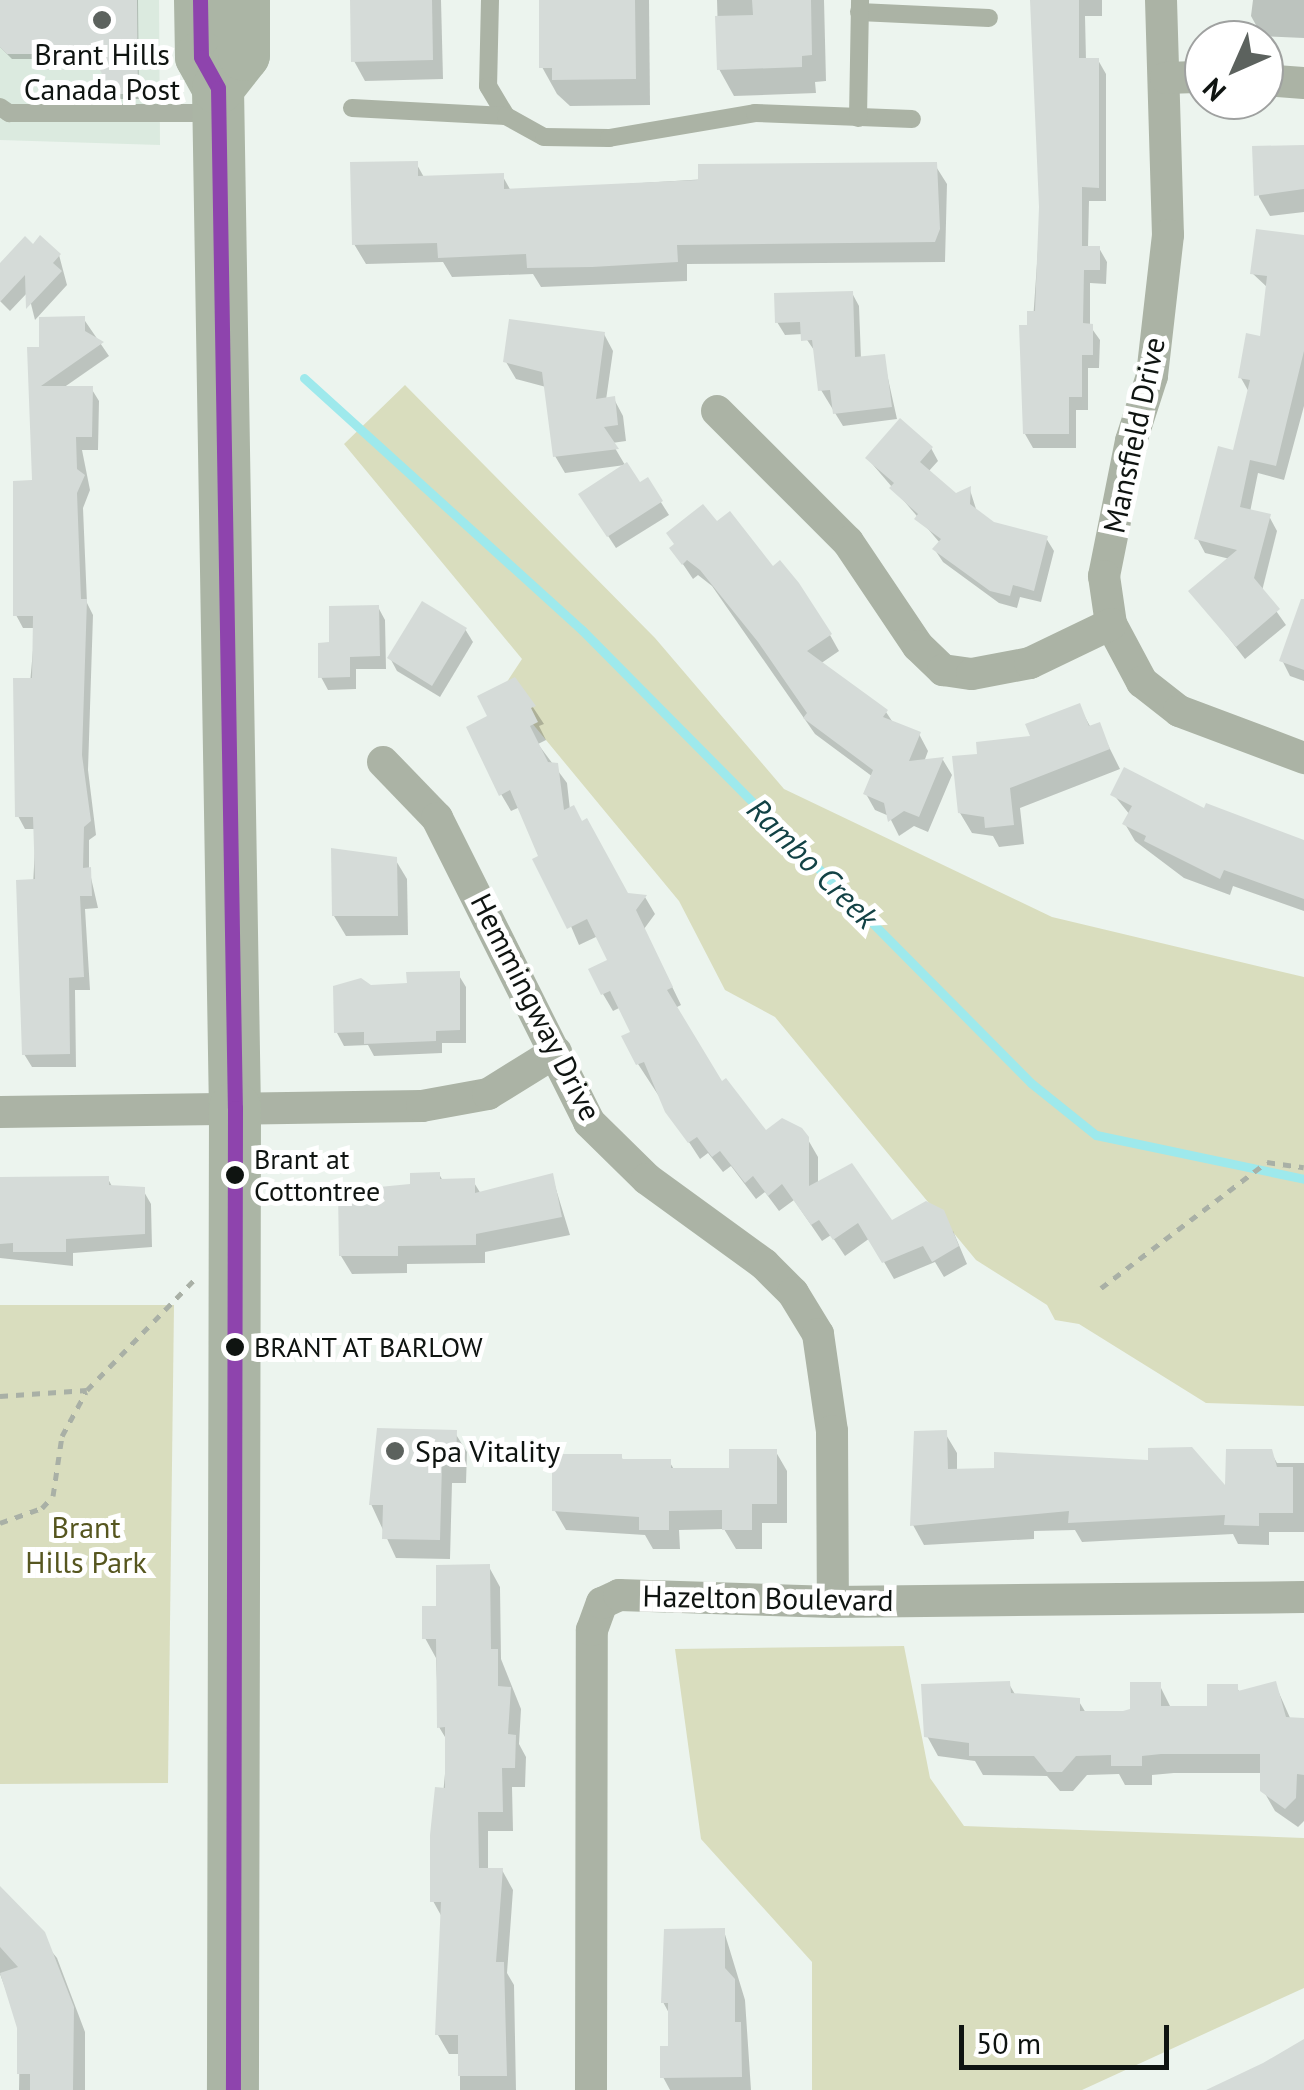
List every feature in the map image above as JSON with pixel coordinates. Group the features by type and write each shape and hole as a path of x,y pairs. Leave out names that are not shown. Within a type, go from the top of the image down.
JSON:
{"main road":[{"path":"200,0 201,57 218,100 235,1108 233,2090"},
{"path":"218,100 244,56 244,0"}],"street":[{"name":"Mansfield Drive","path":"1161,0 1166,78 1164,284 1152,376 1131,440 1104,576 1111,624 1142,682 1179,711 1304,758"},
{"path":"1166,78 1184,78"},
{"path":"717,410 848,542 918,646 943,670 972,674 1030,663 1111,624"},
{"name":"Hemmingway Drive","path":"382,762 437,818 589,1122 647,1179 764,1264 793,1293 818,1334 832,1431 833,1602"},
{"path":"0,1112 455,1102 488,1094 556,1052"},
{"name":"Hazelton Boulevard","path":"591,2090 592,1630 602,1603 619,1595 833,1602 1304,1597"}],"lane":[{"path":"490,0 488,86 506,116"},
{"path":"858,118 860,6 989,18"},
{"path":"0,107 9,113 218,100"},
{"path":"352,108 506,116 544,137 609,138 754,114 912,118"}],"path":[{"path":"1101,1288 1267,1162 1304,1167"},
{"path":"0,1524 42,1508 53,1496 62,1436 87,1390 234,1238"},
{"path":"0,1396 87,1390"}],"shaded area":[{"path":"0,0 159,0 160,145 0,140"}],"green space":[{"path":"405,385 655,638 784,789 1052,917 1304,977 1304,1406 1206,1403 1079,1324 1055,1320 1047,1305 976,1260 775,1017 725,990 679,901 503,688 522,659 344,444"},
{"name":"Brant Hills Park","path":"0,1305 174,1305 168,1783 0,1784"},
{"path":"904,1646 930,1778 964,1826 1304,1838 1304,1988 1082,2090 812,2090 812,1962 701,1839 675,1649"}],"building":[{"path":"0,0 137,0 138,94 112,94 92,54 7,54 0,47"},
{"path":"350,0 432,0 433,60 351,62"},
{"path":"539,0 635,0 636,79 552,80 552,68 539,68"},
{"path":"752,0 811,0 812,55 802,56 802,67 717,70 715,16 753,15"},
{"path":"1030,0 1079,0 1079,58 1099,58 1099,188 1082,187 1082,246 1100,246 1100,270 1084,270 1083,323 1093,324 1093,355 1082,355 1082,397 1069,397 1069,434 1023,434 1019,325 1027,325 1027,311 1035,311 1039,207"},
{"path":"1304,145 1304,189 1254,196 1252,146"},
{"path":"418,161 418,176 504,173 504,189 698,180 698,164 937,162 940,229 935,242 677,245 678,262 592,267 527,268 526,254 438,258 437,243 352,245 350,162"},
{"path":"1256,229 1304,235 1304,351 1276,466 1250,460 1240,507 1271,514 1254,578 1280,609 1236,647 1188,591 1237,550 1194,539 1218,446 1233,450 1250,380 1238,378 1246,333 1260,336 1267,276 1250,274"},
{"path":"40,235 61,254 53,263 62,271 26,309 25,275 0,302 0,263 25,236 33,244"},
{"path":"853,291 855,357 885,354 892,407 833,414 830,390 818,391 812,340 801,341 800,322 775,323 774,293"},
{"path":"85,316 85,331 104,342 41,386 93,386 92,437 76,437 77,469 85,475 77,493 81,599 87,599 82,755 91,821 84,827 83,868 91,867 92,896 80,896 84,977 69,978 70,1054 22,1055 16,880 35,879 33,817 15,817 13,678 32,678 33,616 13,616 13,481 32,480 27,347 39,347 39,317"},
{"path":"509,319 605,332 596,399 615,396 618,425 604,427 619,449 553,457 542,372 503,362"},
{"path":"900,418 933,447 920,462 956,493 971,486 970,504 994,522 1048,536 1034,591 1013,585 1010,596 990,591 932,549 941,539 914,519 918,514 889,488 894,483 865,458"},
{"path":"627,462 640,482 648,477 663,501 607,537 578,494"},
{"path":"703,504 717,521 730,511 773,566 780,560 799,583 832,634 807,651 888,710 883,717 921,732 909,761 944,757 919,817 904,811 888,822 884,803 863,794 873,770 803,718 807,713 758,642 700,570 687,560 682,565 669,548 674,544 666,533"},
{"path":"1304,599 1304,670 1279,661"},
{"path":"422,601 467,628 432,686 387,658"},
{"path":"379,605 380,656 350,657 350,677 318,678 318,643 329,642 329,606"},
{"path":"515,677 536,706 531,708 538,722 530,726 548,762 558,763 564,810 574,805 582,821 587,818 628,893 647,895 636,910 673,987 667,990 722,1081 726,1078 766,1130 782,1118 802,1128 809,1137 809,1186 852,1163 892,1220 926,1201 944,1210 959,1246 932,1262 923,1246 882,1263 858,1223 833,1240 819,1220 811,1225 782,1184 768,1196 753,1176 745,1183 720,1151 712,1157 697,1137 688,1143 665,1112 644,1062 636,1065 621,1036 630,1032 610,991 601,995 588,969 607,960 587,919 567,929 532,859 538,856 510,790 499,796 466,727 487,716 477,696"},
{"path":"1080,703 1089,726 1100,722 1110,749 1010,788 1014,825 985,828 984,817 958,813 952,756 977,754 976,742 1030,736 1025,724"},
{"path":"1124,767 1204,808 1206,803 1304,840 1304,899 1224,870 1220,879 1144,841 1146,836 1122,824 1132,806 1110,795"},
{"path":"331,848 397,857 398,916 332,916"},
{"path":"460,971 460,1030 436,1031 436,1041 364,1044 364,1032 334,1033 333,986 361,978 371,985 407,983 406,972"},
{"path":"440,1172 440,1179 475,1178 475,1193 553,1173 562,1217 476,1234 476,1245 398,1246 398,1256 339,1256 338,1191 410,1184 410,1173"},
{"path":"109,1176 109,1185 145,1187 145,1234 66,1239 66,1252 13,1252 13,1243 0,1244 0,1177"},
{"path":"377,1428 457,1430 456,1464 442,1464 440,1540 382,1539 383,1505 369,1505"},
{"path":"947,1430 948,1469 994,1468 994,1452 1148,1460 1148,1448 1192,1447 1225,1485 1226,1449 1272,1449 1277,1467 1293,1467 1293,1513 1259,1513 1259,1526 1224,1525 1225,1515 1068,1523 1069,1511 910,1526 914,1431"},
{"path":"729,1449 777,1449 777,1504 752,1504 752,1530 722,1530 722,1510 669,1511 669,1530 639,1530 639,1517 552,1511 552,1454 622,1454 622,1459 671,1459 671,1468 729,1468"},
{"path":"490,1564 491,1649 498,1649 498,1686 511,1687 508,1734 516,1735 515,1768 502,1768 503,1812 478,1812 479,1868 503,1868 496,1962 504,1962 507,2076 458,2076 458,2035 435,2035 441,1902 430,1902 430,1835 435,1787 445,1788 445,1727 437,1728 436,1639 422,1639 422,1606 436,1606 436,1565"},
{"path":"1010,1681 1011,1693 1080,1698 1080,1711 1123,1711 1130,1709 1130,1682 1161,1682 1161,1706 1207,1706 1207,1684 1238,1684 1238,1691 1276,1681 1286,1717 1304,1718 1304,1775 1297,1774 1296,1798 1285,1809 1260,1791 1260,1754 1161,1754 1142,1756 1142,1766 1111,1766 1111,1755 1076,1756 1062,1772 1047,1772 1034,1756 969,1756 969,1743 924,1737 921,1684"},
{"path":"0,1886 45,1932 74,2007 73,2090 30,2090 30,2074 17,2074 17,2028 0,1973 18,1967 0,1947"},
{"path":"725,1928 725,1968 735,1979 735,2022 741,2022 742,2077 660,2078 660,2046 668,2046 668,2003 661,2003 664,1929"},
{"path":"1304,2039 1304,2090 1206,2090 1263,2063"}],"waterway":[{"name":"Rambo Creek","path":"304,378 582,630 1031,1083 1096,1135 1304,1179"}],"transit line":[{"path":"200,0 201,57 218,88 235,1108 233,2090"}],"place":[{"name":"Brant Hills Canada Post","path":"102,20"},
{"name":"Brant at Cottontree","path":"235,1175"},
{"name":"BRANT AT BARLOW","path":"235,1347"},
{"name":"Spa Vitality","path":"395,1451"}]}
